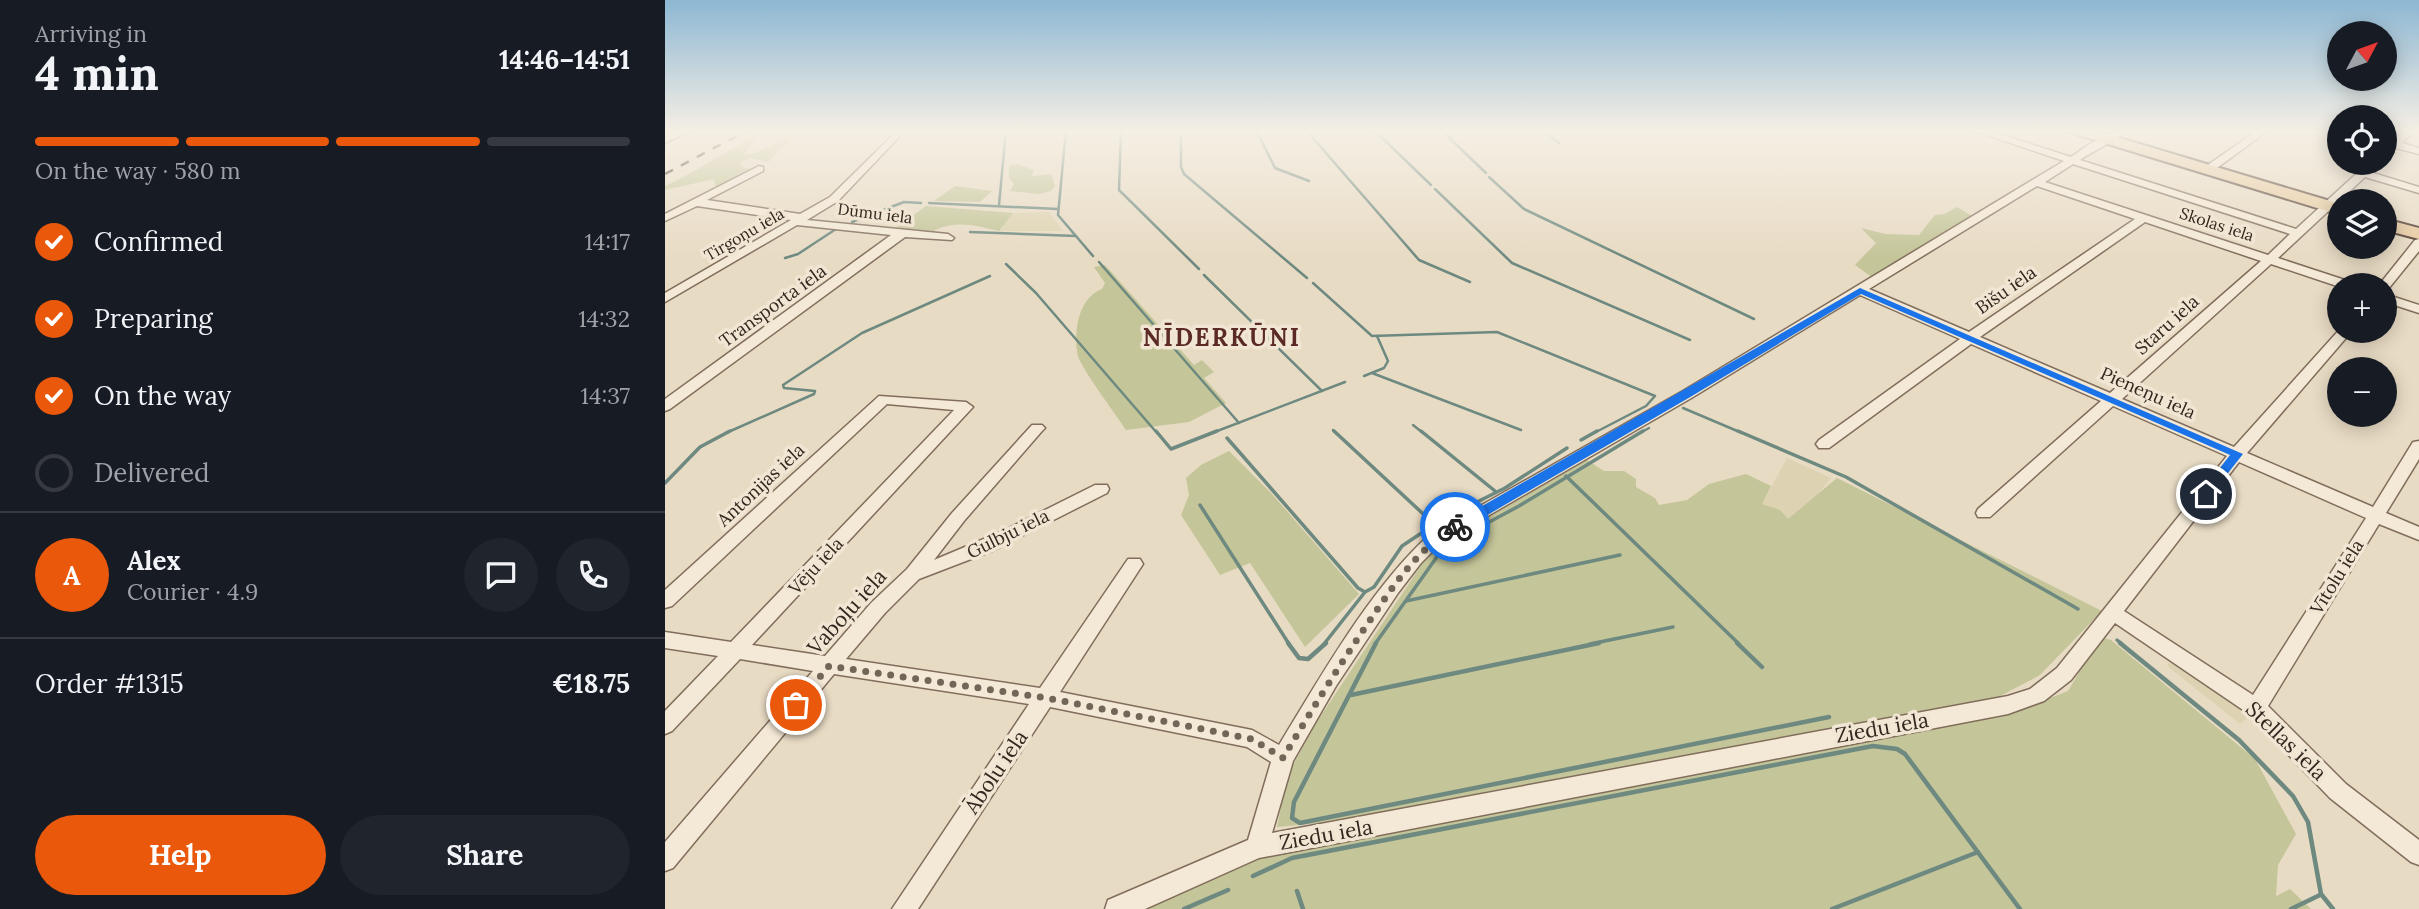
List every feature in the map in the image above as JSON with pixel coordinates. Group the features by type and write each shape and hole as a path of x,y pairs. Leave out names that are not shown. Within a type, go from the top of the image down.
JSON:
{"main road":[{"path":"2211,172 2327,206"},
{"path":"2397,228 2419,234"}],"street":[{"path":"665,218 752,172"},
{"name":"Tirgoņu iela","path":"665,298 834,199 860,172"},
{"path":"1257,847 1283,758 1329,680 1392,588 1415,558 1435,539 1688,394 2051,172"},
{"path":"2107,172 2298,233"},
{"name":"Staru iela","path":"2349,189 2360,175"},
{"path":"2369,175 2419,190"},
{"name":"Skolas iela","path":"2035,182 2327,278"},
{"name":"Dūmu iela","path":"695,202 800,220 948,238"},
{"name":"Staru iela","path":"1984,513 2298,233 2327,213"},
{"name":"Bišu iela","path":"1824,444 2144,218"},
{"name":"Transporta iela","path":"665,406 901,234"},
{"path":"2395,273 2419,243"},
{"name":"Pieneņu iela","path":"1860,290 2419,534"},
{"path":"2397,302 2419,309"},
{"name":"Ziedu iela","path":"1117,909 1257,847 2008,705 2037,695 2064,674 2238,454 2335,343"},
{"name":"Vēju iela","path":"665,725 966,407 884,399"},
{"name":"Antonijas iela","path":"665,601 884,399"},
{"name":"Vaboļu iela","path":"665,860 878,608 913,574 958,517 1037,428"},
{"name":"Vītolu iela","path":"2256,708 2419,446"},
{"name":"Gulbju iela","path":"913,574 1007,537 1101,489"},
{"name":"Ābolu iela","path":"904,909 1134,564"},
{"name":"Stellas iela","path":"2112,612 2256,708 2338,791 2419,854"},
{"path":"665,640 1047,698 1252,739 1283,758"}],"shaded area":[{"path":"1049,212 1063,231 999,231 1013,213"},
{"path":"1787,458 1831,478 1815,498 1788,519 1762,504"},
{"path":"2173,659 2253,713 2240,724 2167,666"}],"green space":[{"path":"744,172 716,189 714,179 665,190 665,186 689,174"},
{"path":"1009,172 1033,172 1032,176 1051,174 1055,186 1051,191 1039,194 1010,191 1014,184 1009,178"},
{"path":"955,186 992,191 980,202 934,201"},
{"path":"926,206 1013,213 999,231 955,225 930,233 897,227"},
{"path":"1957,207 1972,216 1873,278 1855,265 1876,243 1861,228 1885,234 1919,235 1935,215 1944,214"},
{"path":"1105,265 1194,365 1202,360 1214,372 1204,378 1226,403 1189,422 1126,430 1085,371 1078,356 1076,337 1079,317 1087,300 1102,289 1105,283 1094,267"},
{"path":"1229,451 1272,494 1359,594 1305,647 1250,563 1220,575 1181,515 1189,495 1186,478 1201,465"},
{"path":"1584,458 1604,471 1624,471 1636,479 1636,487 1655,498 1659,505 1687,500 1709,484 1746,474 1771,486 1762,504 1780,510 1788,519 1837,478 2102,611 2040,675 1987,703 1490,791 1366,819 1277,827 1287,776 1316,723 1428,555 1480,520"},
{"path":"2100,637 2111,640 2255,759 2296,834 2278,865 2276,896 2290,889 2311,909 1139,909 1265,853 1920,727 2001,717 2068,691"}],"waterway":[{"path":"999,205 1002,172"},
{"path":"1062,172 1058,215 1076,236"},
{"path":"1120,172 1119,190 1199,269"},
{"path":"1183,172 1307,278"},
{"path":"1287,172 1309,181"},
{"path":"1343,172 1419,260 1470,282"},
{"path":"1418,172 1431,185"},
{"path":"1489,177 1524,209 1754,319"},
{"path":"1435,189 1512,263 1690,340"},
{"path":"852,222 904,202 921,203"},
{"path":"929,203 1058,209"},
{"path":"785,258 798,254 836,229"},
{"path":"970,232 1076,236"},
{"path":"1076,236 1093,256"},
{"path":"1099,262 1239,423"},
{"path":"1006,264 1036,293 1157,433"},
{"path":"1204,275 1322,391"},
{"path":"727,432 814,394 815,391 784,388 783,385 862,333 990,276"},
{"path":"1313,283 1372,336 1497,332 1655,396 1646,406 1594,433"},
{"path":"1364,376 1384,368 1388,361 1377,336"},
{"path":"1372,373 1521,430"},
{"path":"1322,391 1345,382"},
{"path":"1239,423 1322,391"},
{"path":"1683,408 1742,433"},
{"path":"1212,433 1239,423"},
{"path":"1413,425 1423,433"},
{"path":"1640,433 1649,428"},
{"path":"1156,431 1171,449 1217,431"},
{"path":"1334,431 1434,524"},
{"path":"1421,431 1495,491"},
{"path":"1581,440 1597,431"},
{"path":"1567,477 1643,431"},
{"path":"1738,431 1846,477 2078,609"},
{"path":"665,483 700,447 727,432"},
{"path":"1227,438 1358,588 1365,592"},
{"path":"1365,592 1374,587 1402,546 1441,520 1505,488 1567,448"},
{"path":"1375,644 1439,554 1454,541 1567,477"},
{"path":"1567,477 1739,644"},
{"path":"1200,505 1289,644"},
{"path":"1406,601 1620,555"},
{"path":"1324,644 1365,592"},
{"path":"1590,644 1673,627"},
{"path":"2117,640 2122,644"},
{"path":"1288,643 1299,658 1308,659 1326,643"},
{"path":"1376,643 1294,802 1292,818 1300,823 1829,717"},
{"path":"1351,695 1599,643"},
{"path":"1737,643 1762,667"},
{"path":"2120,643 2239,740 2293,796 2308,822 2321,894 2333,909"},
{"path":"1253,876 1292,858 1873,746 1897,749 1905,754 1978,852"},
{"path":"1832,909 1978,852"},
{"path":"1978,852 2020,909"},
{"path":"1184,909 1228,890"},
{"path":"1297,891 1303,909"},
{"path":"2291,909 2320,895"}],"way so far":[{"path":"796,705 829,666 1047,698 1252,739 1283,758 1329,680 1392,588 1415,558 1435,539 1455,527"}],"district":[{"name":"NĪDERKŪNI","path":"1222,338"}],"route":[{"path":"1455,527 1688,394 1860,290 2238,454 2206,494"}]}
